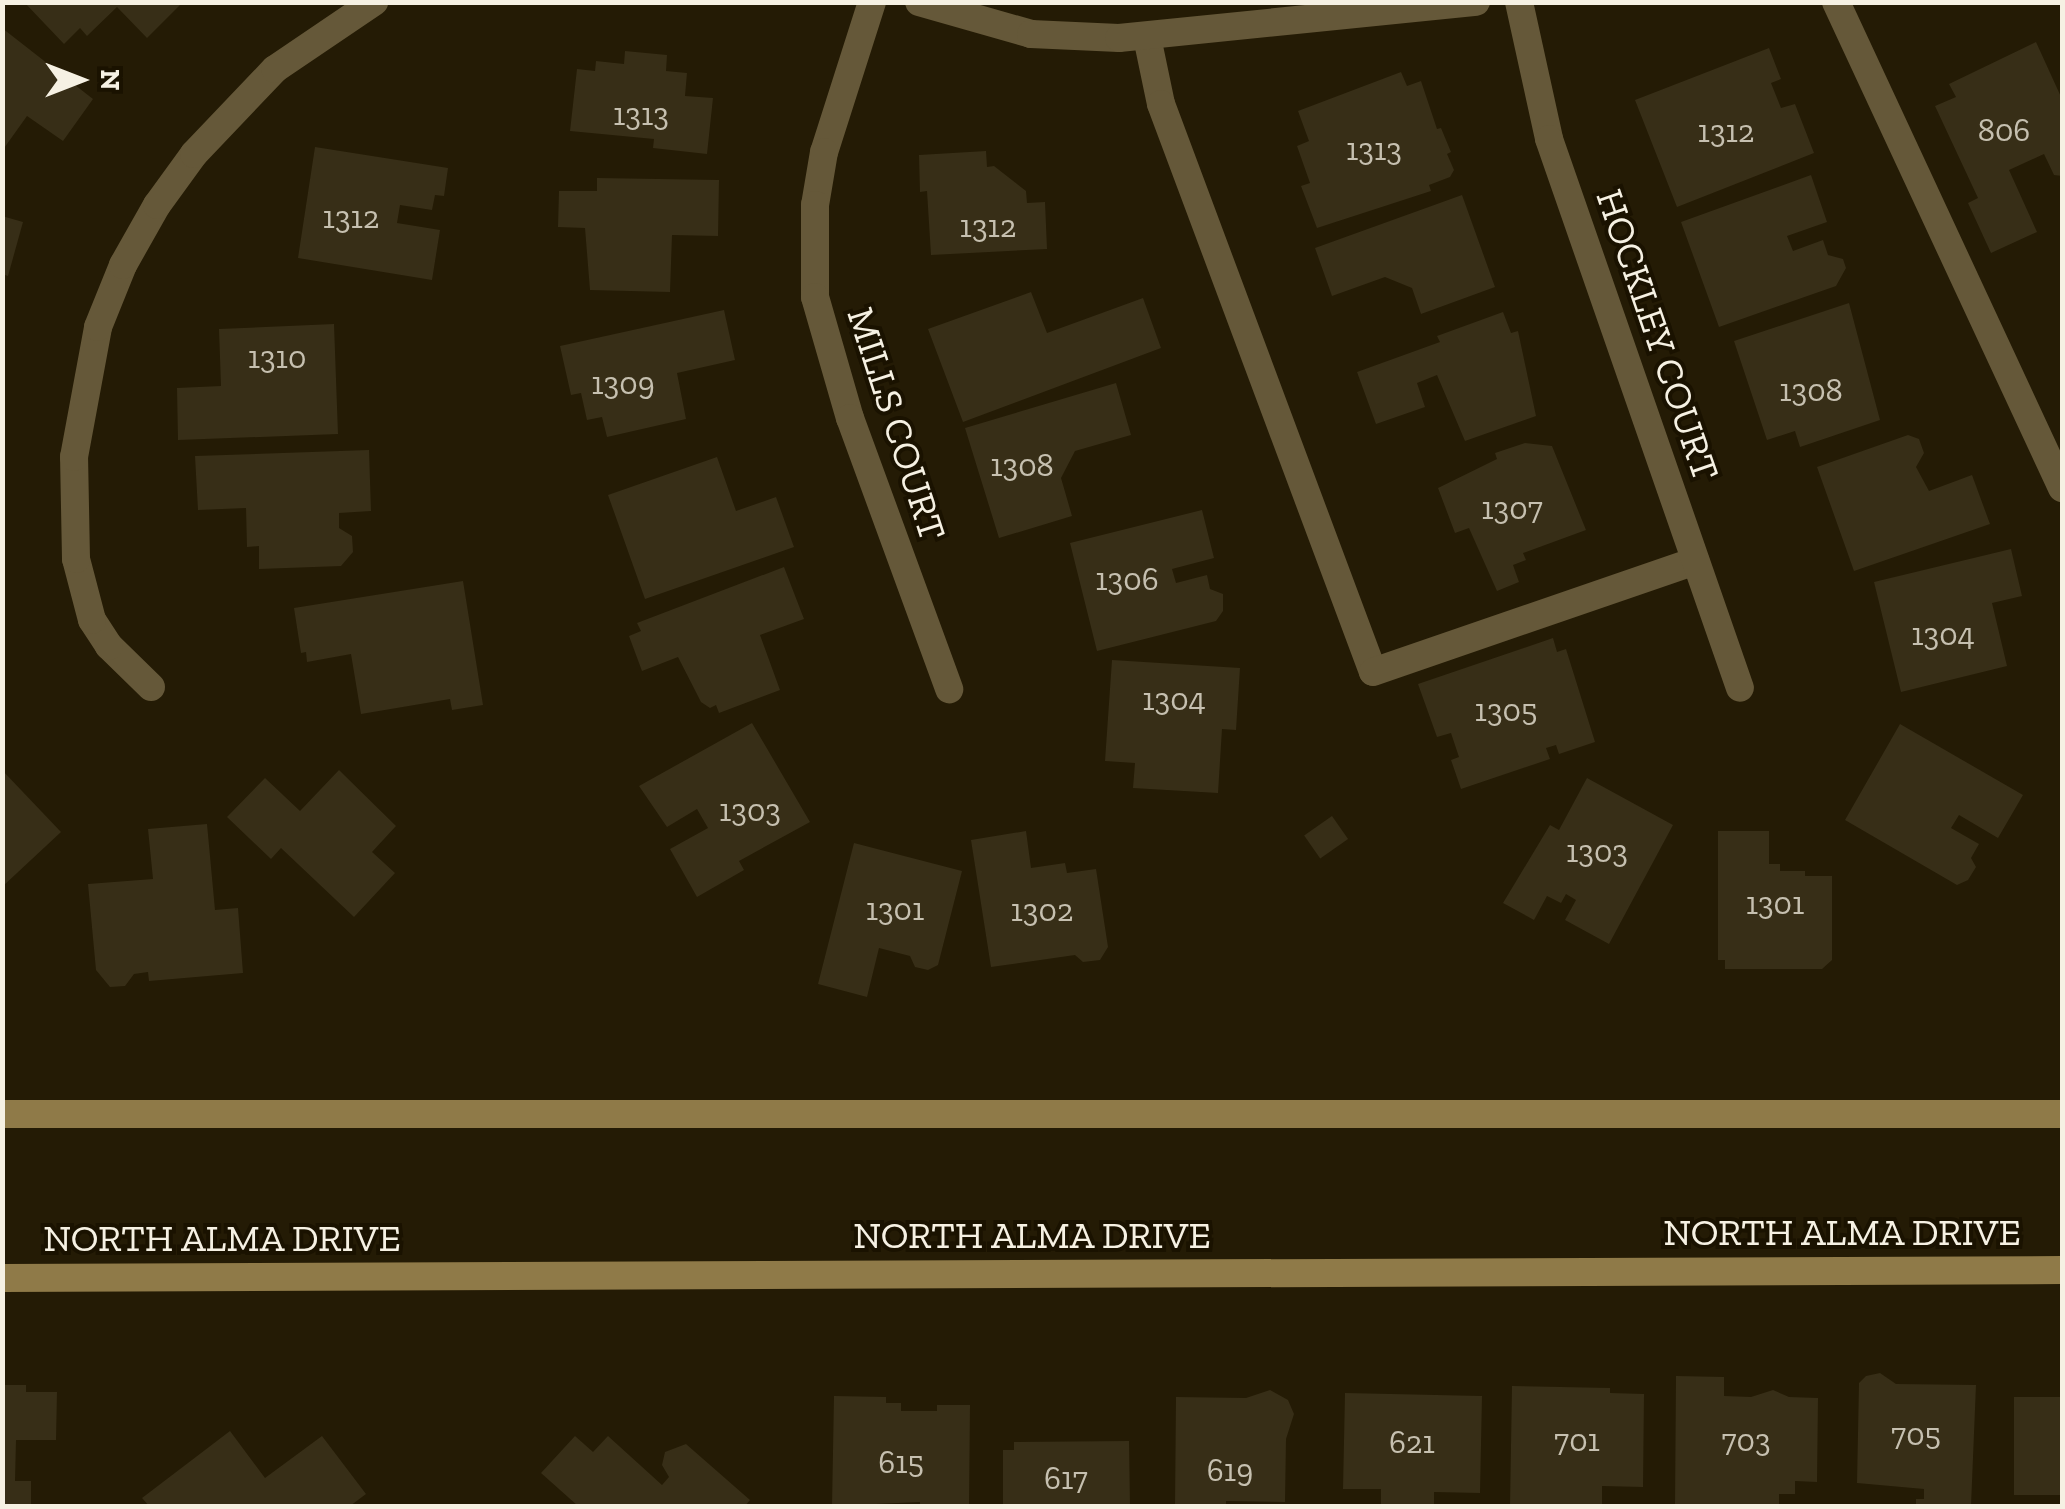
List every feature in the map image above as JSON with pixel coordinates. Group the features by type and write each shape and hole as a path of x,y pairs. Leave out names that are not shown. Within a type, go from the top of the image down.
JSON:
{"main road":[{"path":"2,1114 2062,1114"},
{"name":"NORTH ALMA DRIVE","path":"2,1278 2062,1270"}],"street":[{"path":"151,687 109,646 92,620 76,559 74,457 98,327 132,250 194,154 276,68 374,2"},
{"name":"MILLS COURT","path":"872,2 824,152 815,206 815,297 850,418 949,690"},
{"path":"918,2 1031,34 1147,37 1476,2"},
{"name":"HOCKLEY COURT","path":"1519,2 1549,139 1740,688"},
{"path":"1836,2 2060,474"},
{"path":"1147,37 1161,104 1374,672 1696,561"}],"building":[{"path":"24,2 183,2 147,38 117,7 87,36 80,28 64,44"},
{"path":"2,28 93,99 63,141 27,116 2,151"},
{"path":"2036,42 2062,99 2062,176 2054,175 2044,154 2009,170 2037,232 1991,253 1968,203 1978,198 1935,106 1956,97 1949,84"},
{"path":"1769,48 1781,79 1771,83 1781,108 1795,104 1814,153 1677,207 1635,100"},
{"path":"625,51 667,55 666,71 687,73 685,96 713,98 707,154 653,148 654,139 570,131 577,69 595,71 596,61 624,64"},
{"path":"1401,72 1407,86 1421,81 1437,129 1441,128 1451,152 1447,154 1454,170 1450,177 1429,185 1431,191 1317,228 1301,186 1310,183 1297,146 1309,141 1298,111"},
{"path":"315,147 448,168 444,196 435,195 432,210 400,205 397,223 440,230 432,280 298,258"},
{"path":"986,151 987,167 994,166 1026,191 1027,203 1045,202 1047,249 931,255 927,191 920,192 919,155"},
{"path":"1811,175 1827,222 1787,236 1793,251 1823,240 1828,255 1843,259 1846,268 1836,286 1719,327 1681,222"},
{"path":"597,178 719,180 718,236 672,235 670,292 590,290 585,228 558,227 559,191 597,191"},
{"path":"1462,195 1495,287 1421,314 1412,288 1385,277 1332,296 1315,248"},
{"path":"2,216 23,222 8,276 2,274"},
{"path":"1031,292 1047,333 1143,298 1161,348 963,422 928,329"},
{"path":"1849,303 1880,420 1800,447 1795,431 1767,440 1734,341"},
{"path":"724,310 735,360 677,373 686,419 607,437 602,417 587,420 581,393 571,395 560,346"},
{"path":"1503,312 1511,333 1518,331 1536,416 1465,441 1437,375 1417,383 1425,407 1376,424 1357,372 1440,342 1437,336"},
{"path":"334,324 338,434 178,440 177,388 221,386 219,329"},
{"path":"1116,383 1131,435 1075,451 1061,478 1072,516 999,538 965,428"},
{"path":"1908,435 1919,439 1924,453 1916,467 1929,491 1972,475 1990,524 1854,571 1817,467"},
{"path":"1525,443 1552,446 1586,530 1523,553 1526,560 1513,565 1519,582 1497,591 1469,528 1455,533 1438,488 1497,459 1495,453"},
{"path":"369,450 371,511 339,513 339,528 352,536 353,552 341,566 259,569 259,546 247,547 246,508 198,510 195,456"},
{"path":"717,457 736,511 776,497 794,547 645,599 608,495"},
{"path":"1202,510 1214,558 1172,569 1176,583 1207,575 1210,589 1223,594 1223,611 1216,621 1097,651 1070,543"},
{"path":"2011,549 2022,596 1992,603 2007,666 1901,692 1874,582"},
{"path":"784,567 804,619 760,635 780,690 719,713 716,705 710,708 701,702 678,657 642,671 629,636 641,631 637,623"},
{"path":"463,581 483,705 452,710 450,699 361,714 351,654 307,662 306,652 301,653 294,608"},
{"path":"1553,638 1557,652 1566,649 1595,742 1559,754 1556,745 1546,748 1550,759 1461,789 1451,760 1459,757 1451,733 1437,737 1418,684"},
{"path":"1112,660 1240,668 1236,730 1222,729 1218,793 1133,788 1135,763 1105,761"},
{"path":"752,723 810,822 739,861 744,870 697,897 670,849 708,828 697,809 667,827 639,786"},
{"path":"1900,724 2023,795 1998,838 1959,815 1951,828 1979,844 1971,858 1976,867 1968,880 1957,885 1845,820"},
{"path":"2,770 61,832 2,887"},
{"path":"339,770 396,826 372,852 395,873 354,917 281,848 271,859 227,817 265,778 300,811"},
{"path":"1587,778 1673,825 1609,944 1565,920 1576,900 1566,894 1561,903 1547,896 1534,920 1503,903 1550,825 1559,830"},
{"path":"1332,816 1348,839 1320,858 1304,836"},
{"path":"207,824 215,910 238,908 243,973 149,981 148,972 134,974 125,986 110,987 96,970 88,884 153,879 148,829"},
{"path":"1026,831 1031,868 1065,863 1067,873 1096,869 1108,947 1100,960 1083,962 1075,955 991,967 971,840"},
{"path":"1718,831 1769,831 1769,864 1780,864 1780,871 1805,871 1805,876 1832,876 1832,960 1822,969 1725,969 1725,960 1718,960"},
{"path":"854,843 962,871 938,965 928,970 915,967 910,956 879,948 867,997 818,984"},
{"path":"1880,1373 1896,1384 1976,1385 1971,1506 1916,1506 1916,1499 1924,1499 1924,1489 1857,1483 1859,1383 1866,1376"},
{"path":"1676,1376 1724,1377 1724,1396 1751,1397 1773,1390 1789,1397 1818,1398 1817,1482 1795,1481 1795,1494 1779,1494 1779,1506 1675,1506"},
{"path":"2,1385 26,1385 26,1392 57,1392 56,1440 16,1440 15,1481 31,1481 31,1506 2,1506"},
{"path":"1512,1386 1610,1388 1610,1393 1644,1394 1643,1487 1602,1486 1602,1506 1510,1506"},
{"path":"1270,1390 1288,1400 1294,1414 1286,1439 1285,1502 1226,1501 1226,1506 1175,1506 1176,1397 1246,1398"},
{"path":"1345,1393 1482,1396 1480,1493 1434,1492 1434,1506 1381,1506 1381,1489 1343,1489"},
{"path":"834,1396 886,1397 886,1403 901,1403 901,1411 937,1411 937,1405 970,1405 969,1506 920,1506 920,1502 832,1506"},
{"path":"2014,1397 2062,1397 2062,1495 2014,1495"},
{"path":"230,1431 265,1478 322,1436 366,1494 350,1506 149,1506 142,1498"},
{"path":"575,1436 593,1452 608,1436 662,1485 669,1477 662,1465 665,1452 686,1444 750,1500 745,1506 578,1506 541,1473"},
{"path":"1129,1441 1130,1506 1003,1506 1003,1450 1014,1450 1014,1442"}]}
